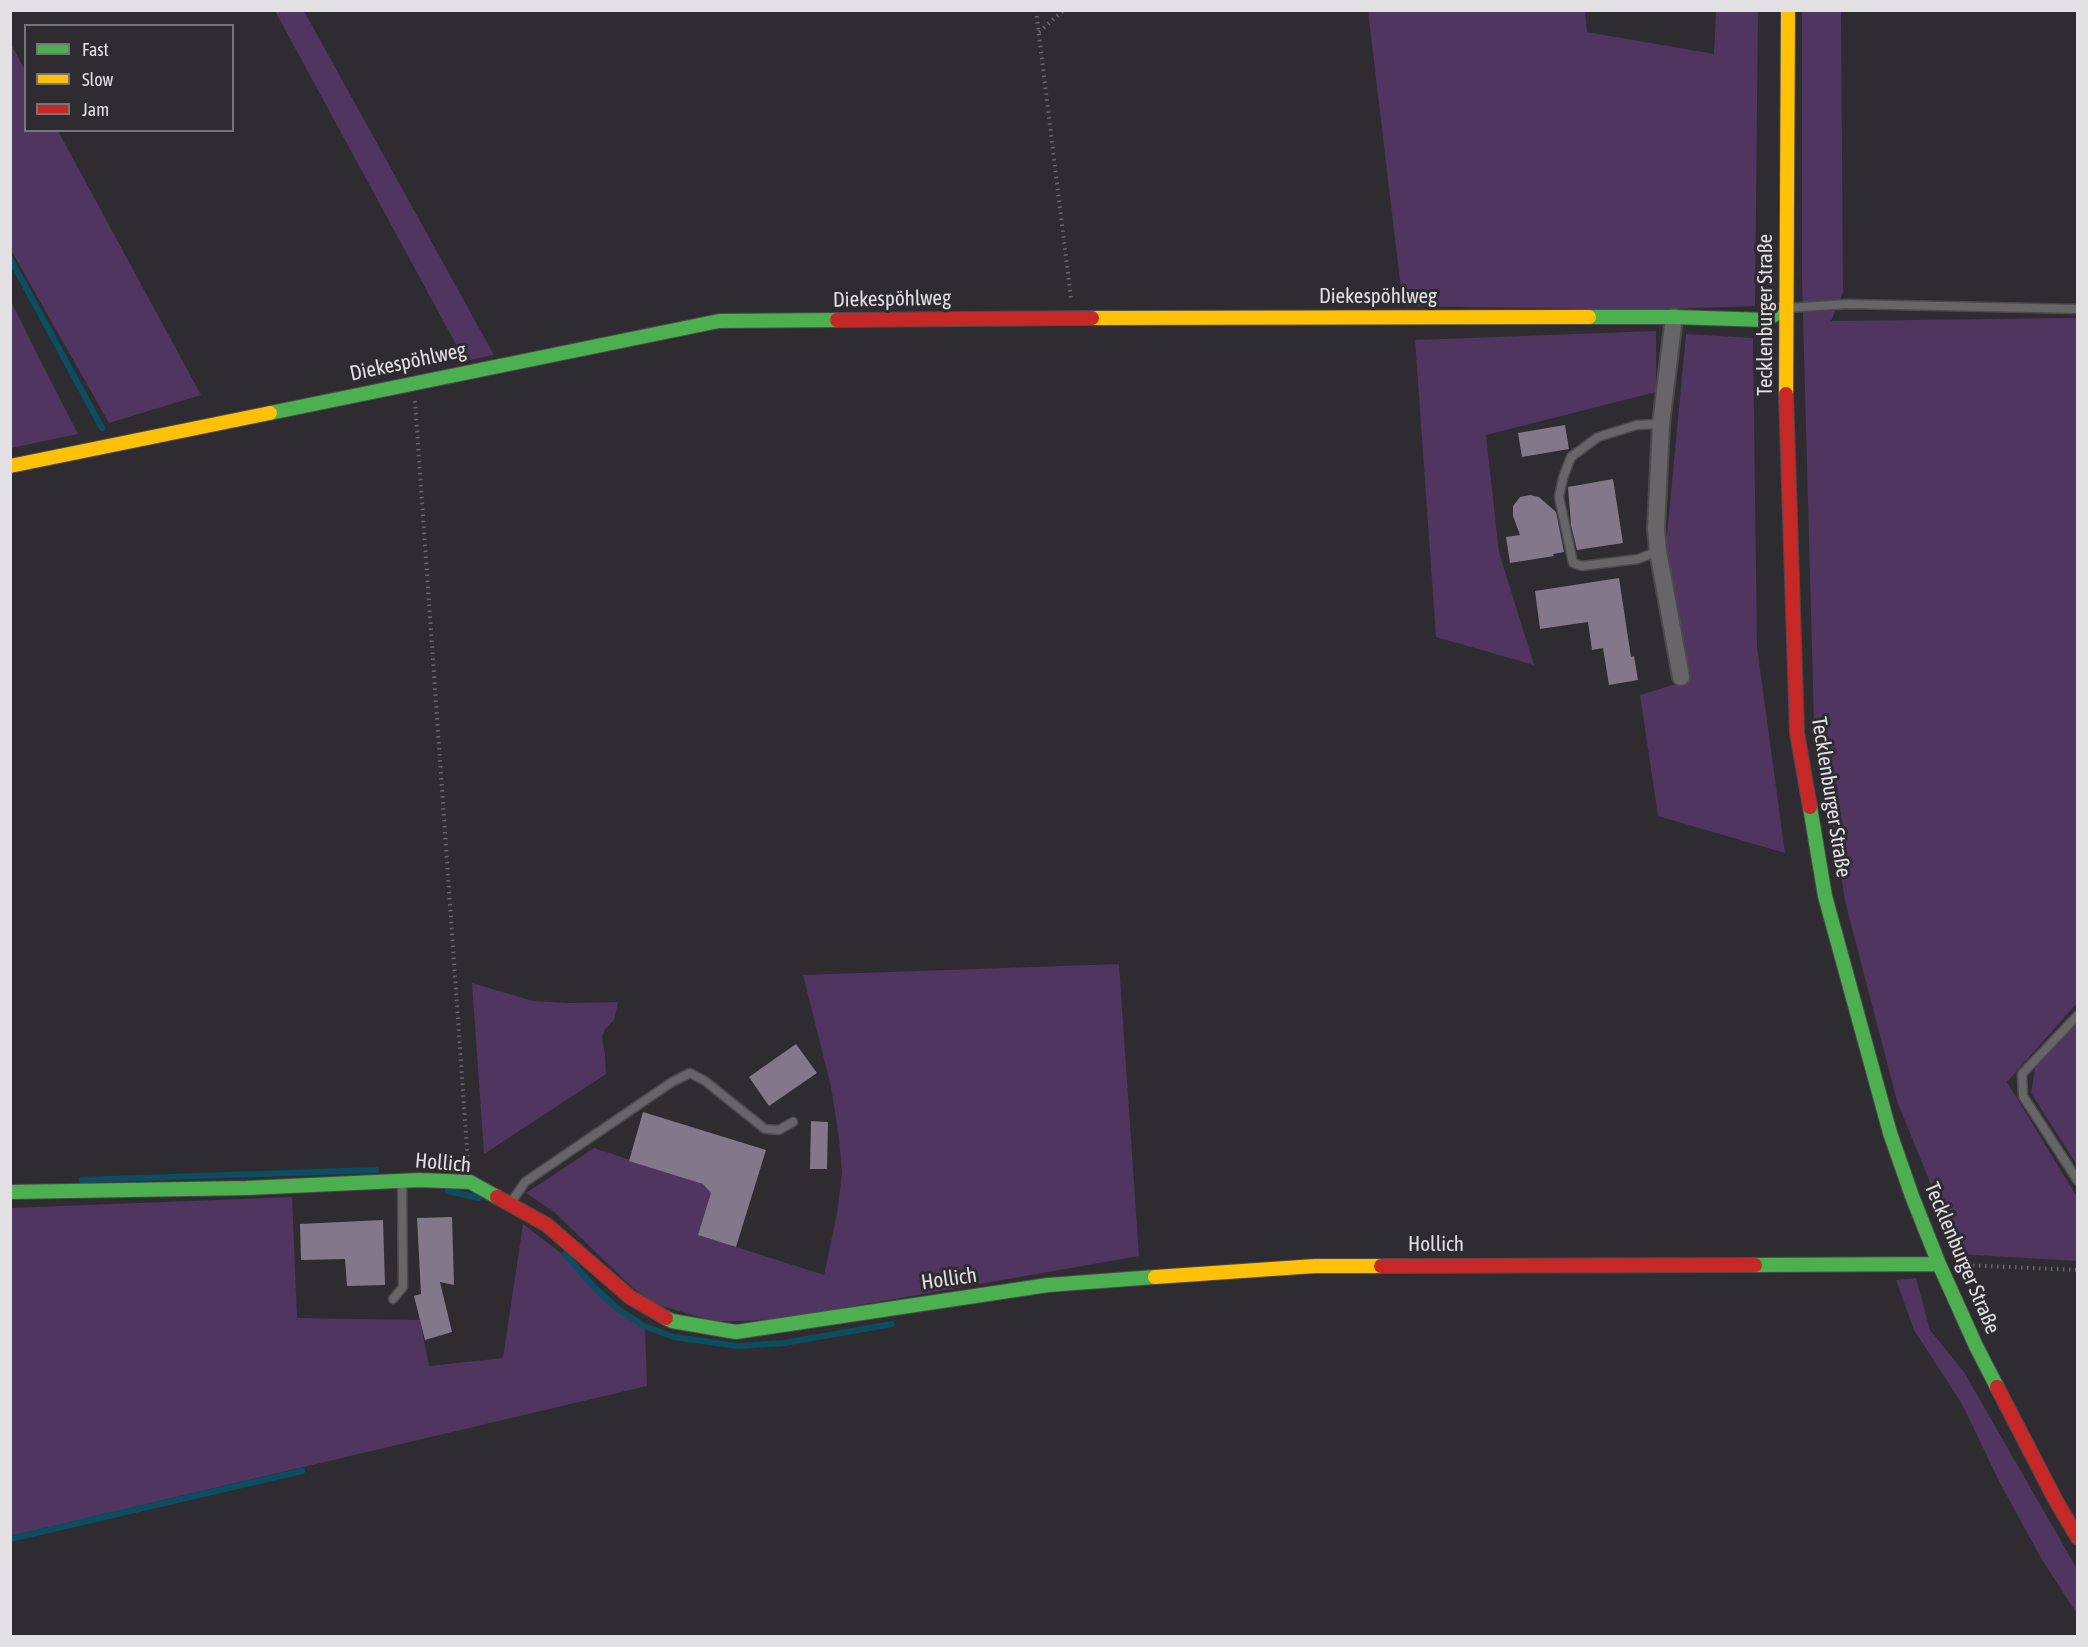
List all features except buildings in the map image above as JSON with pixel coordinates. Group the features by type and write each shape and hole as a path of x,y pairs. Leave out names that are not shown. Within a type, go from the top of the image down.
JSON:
{"street":[{"name":"Tecklenburger Straße","path":"1788,10 1786,423 1797,733 1825,896 1890,1133 1939,1264 1981,1357 2056,1501 2078,1538"},
{"name":"Diekespöhlweg","path":"10,466 719,321 1674,317 1766,320 1785,308"},
{"path":"1674,317 1661,424 1656,518 1658,551 1682,677"},
{"name":"Hollich","path":"10,1192 247,1188 402,1180 470,1182 547,1225 630,1298 672,1321 736,1332 1048,1285 1315,1266 1939,1264"}],"lane":[{"path":"1785,308 1848,304 2078,309"},
{"path":"1658,551 1638,559 1582,566 1573,563 1559,497 1571,457 1598,437 1637,425 1661,424"},
{"path":"2078,1015 2022,1074 2023,1096 2078,1181"},
{"path":"510,1204 525,1182 672,1082 690,1073 705,1081 765,1129 779,1130 793,1122"},
{"path":"393,1299 402,1287 402,1180"}],"path":[{"path":"1036,10 1073,318"},
{"path":"1039,33 1064,10"},
{"path":"414,383 470,1182"},
{"path":"1939,1264 2078,1270"}],"shaded area":[{"path":"275,11 304,11 494,355 465,361"},
{"path":"1368,11 1585,11 1587,32 1714,54 1716,11 1758,11 1755,306 1636,310 1403,306"},
{"path":"1802,11 1841,11 1843,292 1831,321 2077,318 2077,1003 2007,1082 2077,1197 2078,1259 2075,1261 1959,1254 1897,1101 1846,905 1814,725 1802,279"},
{"path":"10,42 24,68 24,132 59,132 201,395 109,423 11,250"},
{"path":"11,301 38,356 78,434 11,448"},
{"path":"1656,331 1656,392 1486,435 1499,552 1534,665 1436,637 1415,340"},
{"path":"1686,334 1753,338 1757,647 1785,853 1658,816 1640,695 1689,680 1666,546"},
{"path":"1119,964 1139,1256 786,1318 713,1321 655,1304 633,1288 554,1212 526,1193 594,1148 713,1187 699,1235 824,1275 837,1214 842,1173 831,1087 803,975"},
{"path":"472,983 533,1001 618,1002 614,1020 605,1029 602,1037 606,1074 484,1154"},
{"path":"2077,1023 2077,1165 2031,1093 2035,1068"},
{"path":"292,1197 297,1318 420,1320 429,1366 503,1358 523,1224 562,1254 593,1290 616,1311 645,1329 647,1386 11,1536 10,1208"},
{"path":"1916,1278 1930,1330 1964,1372 2077,1569 2077,1614 2041,1558 2000,1483 1962,1404 1914,1330 1896,1280"}],"waterway":[{"path":"10,258 102,428"},
{"path":"82,1180 376,1170"},
{"path":"448,1191 479,1198"},
{"path":"565,1254 595,1288 618,1309 644,1326 674,1337 738,1346 784,1343 892,1324"},
{"path":"10,1539 302,1471"}],"traffic: fast":[{"path":"1589,317 1766,320 1785,308"},
{"path":"270,413 719,321 837,320"},
{"path":"1810,807 1825,896 1890,1133 1939,1264 1997,1387"},
{"path":"10,1192 247,1188 419,1180 470,1182 497,1197"},
{"path":"1755,1265 1939,1264"},
{"path":"666,1318 736,1332 1048,1285 1155,1277"}],"traffic: slow":[{"path":"1786,394 1788,10"},
{"path":"1092,318 1589,317"},
{"path":"10,466 270,413"},
{"path":"1155,1277 1315,1266 1381,1266"}],"traffic: jam":[{"path":"837,320 1092,318"},
{"path":"1786,394 1797,733 1810,807"},
{"path":"497,1197 547,1225 630,1297 666,1318"},
{"path":"1381,1266 1755,1265"},
{"path":"1997,1387 2056,1501 2078,1538"}]}
